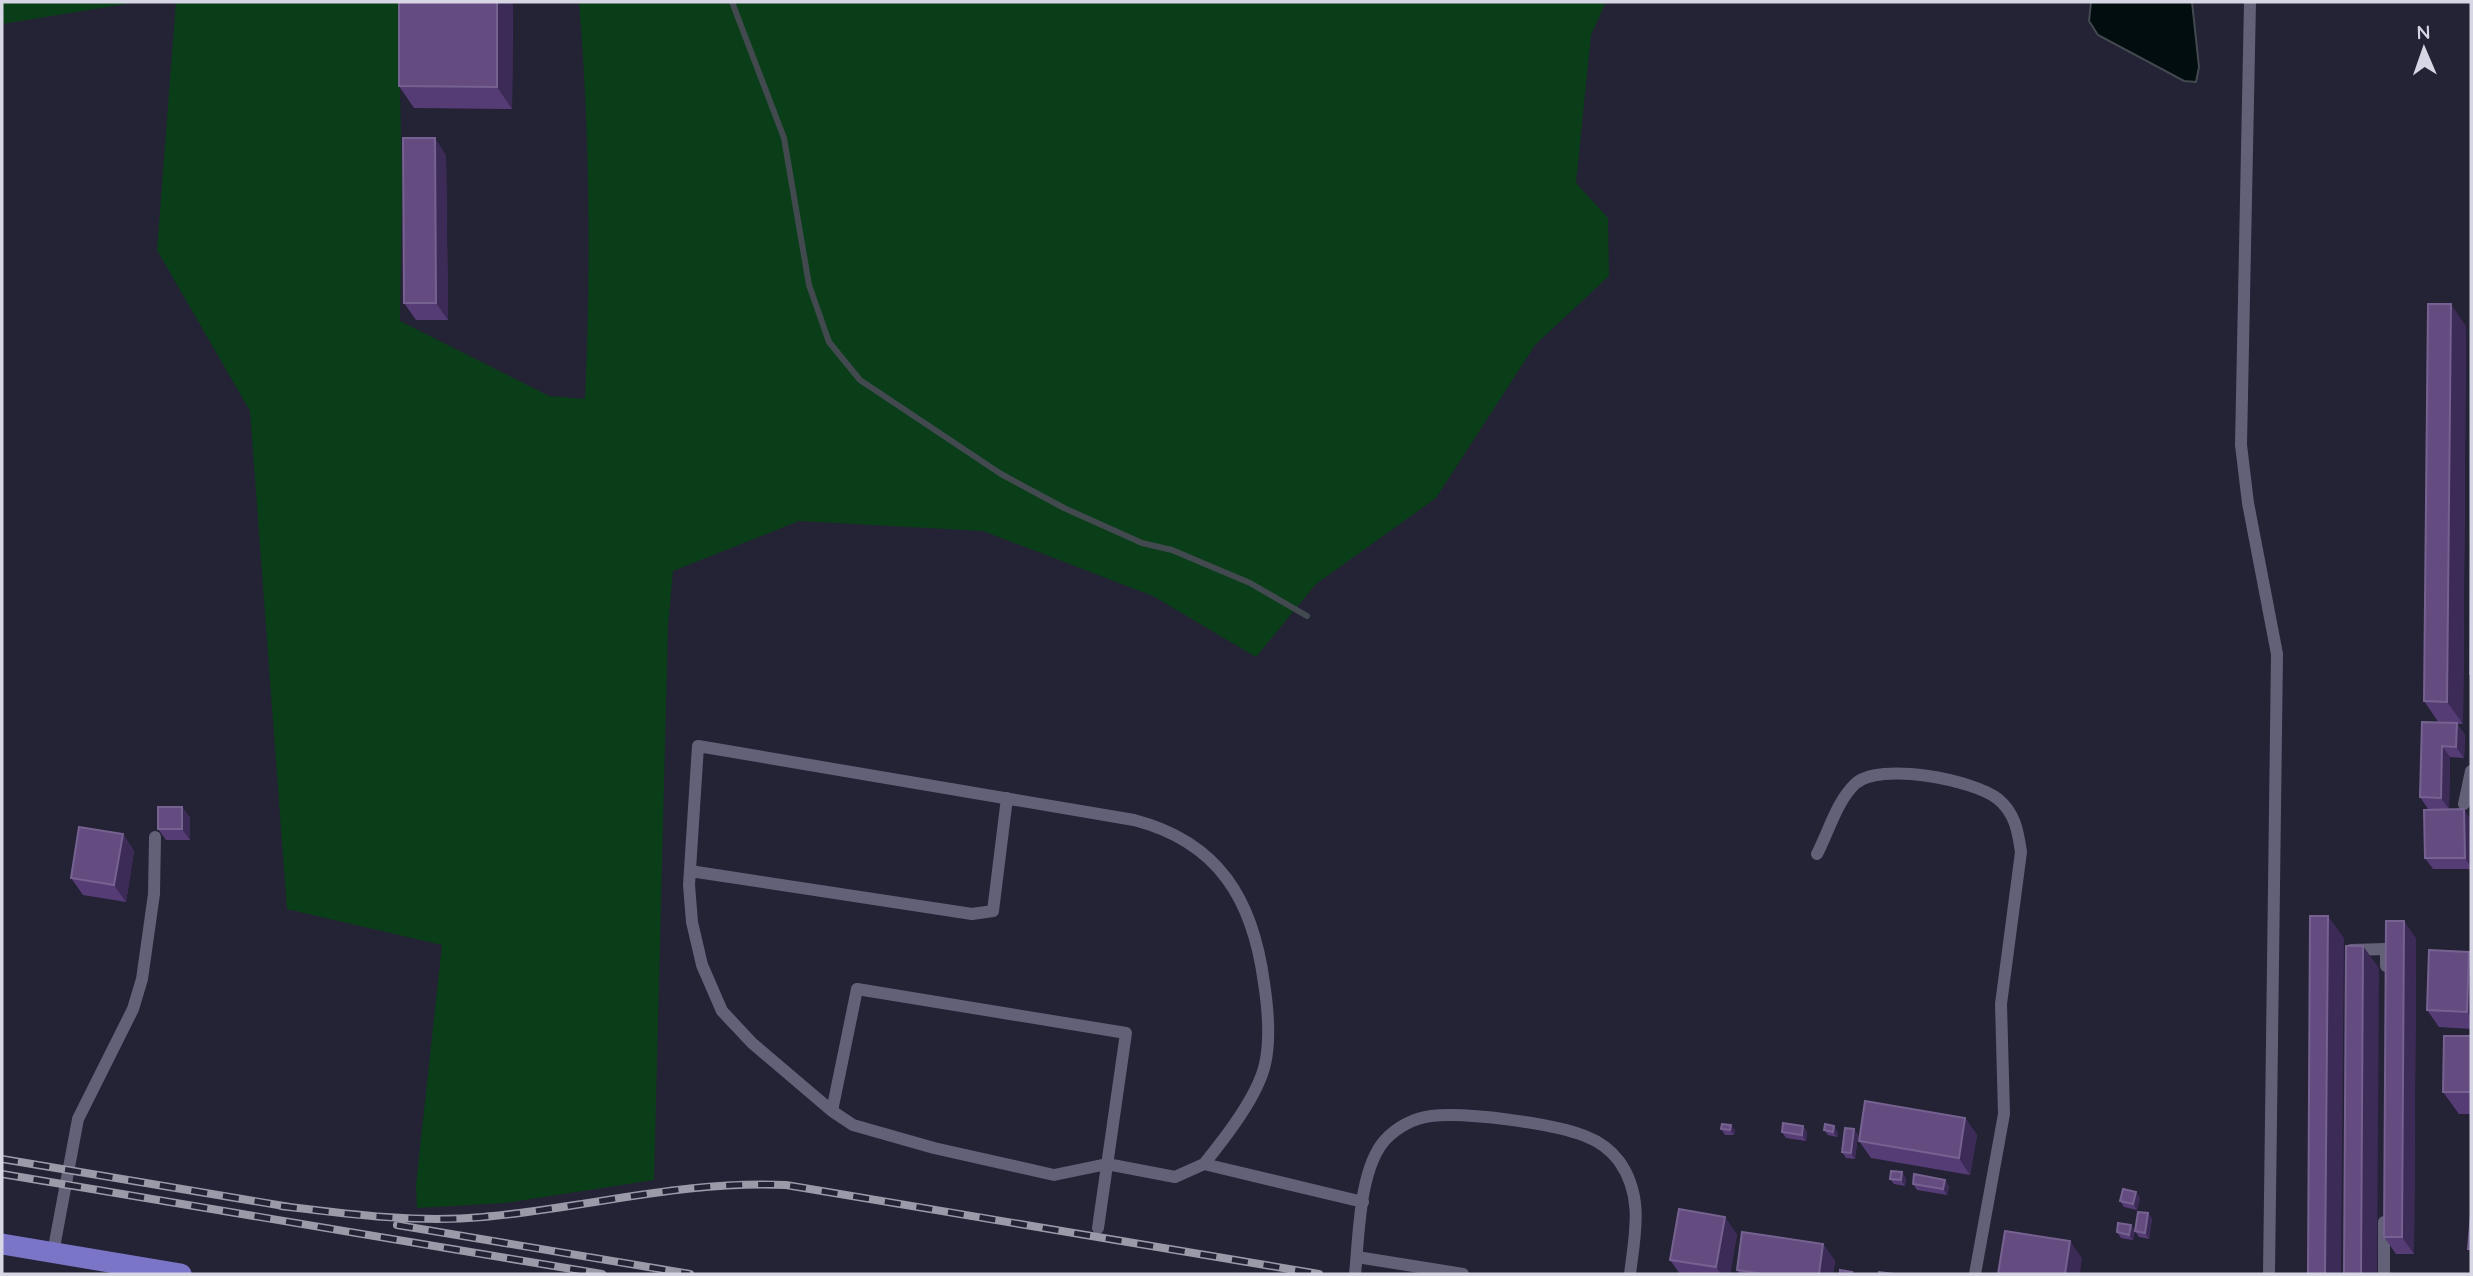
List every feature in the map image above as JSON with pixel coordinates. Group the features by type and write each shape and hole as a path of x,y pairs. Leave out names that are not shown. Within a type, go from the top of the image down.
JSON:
{"main road":[{"path":"2,1244 53,1253 106,1268 181,1274"}],"lane":[{"path":"2249,2 2241,445 2248,503 2277,654 2269,1274"},
{"path":"698,746 1007,798 1134,820 1169,830 1196,846 1221,868 1237,893 1261,961 1268,1043 1260,1079 1204,1164 1175,1177 1107,1164 1054,1175 934,1148 853,1125 832,1111 752,1044 722,1011 702,965 694,933 690,871 698,746"},
{"path":"1817,854 1855,783 1870,774 1888,771 1976,787 1997,799 2009,811 2017,826 2021,852 1999,1030 2006,1074 2004,1114 1975,1274"},
{"path":"2464,804 2471,771"},
{"path":"690,871 972,914 993,911 1007,798"},
{"path":"53,1253 78,1119 133,1009 142,979 155,894 155,836"},
{"path":"2350,963 2350,950 2386,949 2386,976"},
{"path":"832,1111 857,989 1126,1033 1098,1228"},
{"path":"1355,1274 1363,1202 1376,1153 1386,1139 1406,1123 1429,1116 1456,1114 1566,1130 1606,1147 1628,1175 1634,1189 1637,1219 1630,1274"},
{"path":"1204,1164 1363,1202"},
{"path":"2384,1274 2385,1206"},
{"path":"1357,1257 1462,1274"}],"green space":[{"path":"2,2 138,2 2,24"},
{"path":"176,2 398,2 402,184 400,321 549,396 585,399 588,201 579,2 1606,2 1591,35 1576,183 1608,218 1609,276 1535,345 1436,498 1316,584 1256,657 1153,596 983,531 799,521 673,571 668,625 654,1180 504,1203 417,1208 416,1185 442,945 287,909 250,411 157,250"}],"shaded area":[{"path":"2091,2 2192,2 2199,67 2196,82 2184,81 2098,35 2089,21"}],"building":[{"path":"399,2 497,2 497,87 399,86"},
{"path":"403,138 435,138 436,303 404,303"},
{"path":"2428,304 2451,304 2447,702 2424,701"},
{"path":"2471,558 2471,674 2470,674"},
{"path":"2422,722 2457,723 2456,747 2442,746 2441,798 2420,797"},
{"path":"158,807 182,807 182,829 158,829"},
{"path":"2464,809 2465,858 2425,858 2424,810"},
{"path":"79,827 123,834 114,885 71,878"},
{"path":"2310,916 2328,916 2325,1274 2308,1274"},
{"path":"2386,921 2404,921 2402,1237 2384,1237"},
{"path":"2346,946 2363,946 2361,1274 2344,1274"},
{"path":"2429,950 2469,952 2467,1012 2427,1010"},
{"path":"2444,1036 2471,1036 2471,1092 2443,1092"},
{"path":"1865,1101 1965,1118 1959,1158 1859,1141"},
{"path":"1783,1123 1803,1126 1802,1135 1782,1132"},
{"path":"1722,1124 1731,1125 1730,1130 1721,1129"},
{"path":"1825,1124 1834,1126 1833,1132 1824,1130"},
{"path":"1845,1128 1854,1129 1851,1153 1842,1152"},
{"path":"1891,1171 1902,1172 1901,1180 1890,1179"},
{"path":"1914,1174 1945,1180 1943,1189 1913,1184"},
{"path":"2123,1189 2136,1192 2133,1204 2120,1201"},
{"path":"1679,1209 1725,1217 1716,1267 1670,1260"},
{"path":"2138,1212 2148,1213 2145,1233 2135,1231"},
{"path":"2471,1214 2471,1249 2468,1249"},
{"path":"2118,1223 2131,1225 2129,1235 2117,1232"},
{"path":"2005,1231 2070,1241 2065,1274 1998,1274"},
{"path":"1742,1232 1823,1244 1819,1274 1763,1274 1737,1270"},
{"path":"1840,1270 1852,1272 1840,1274"}],"waterway":[{"path":"732,2 784,138 809,285 829,342 860,380 1001,474 1064,508 1142,543 1172,550 1250,583 1307,616"}],"railway":[{"path":"2,1159 290,1207"},
{"path":"2,1174 602,1274"},
{"path":"281,1206 382,1217 458,1219 710,1187 786,1185 1319,1274"},
{"path":"397,1225 690,1274"}]}
